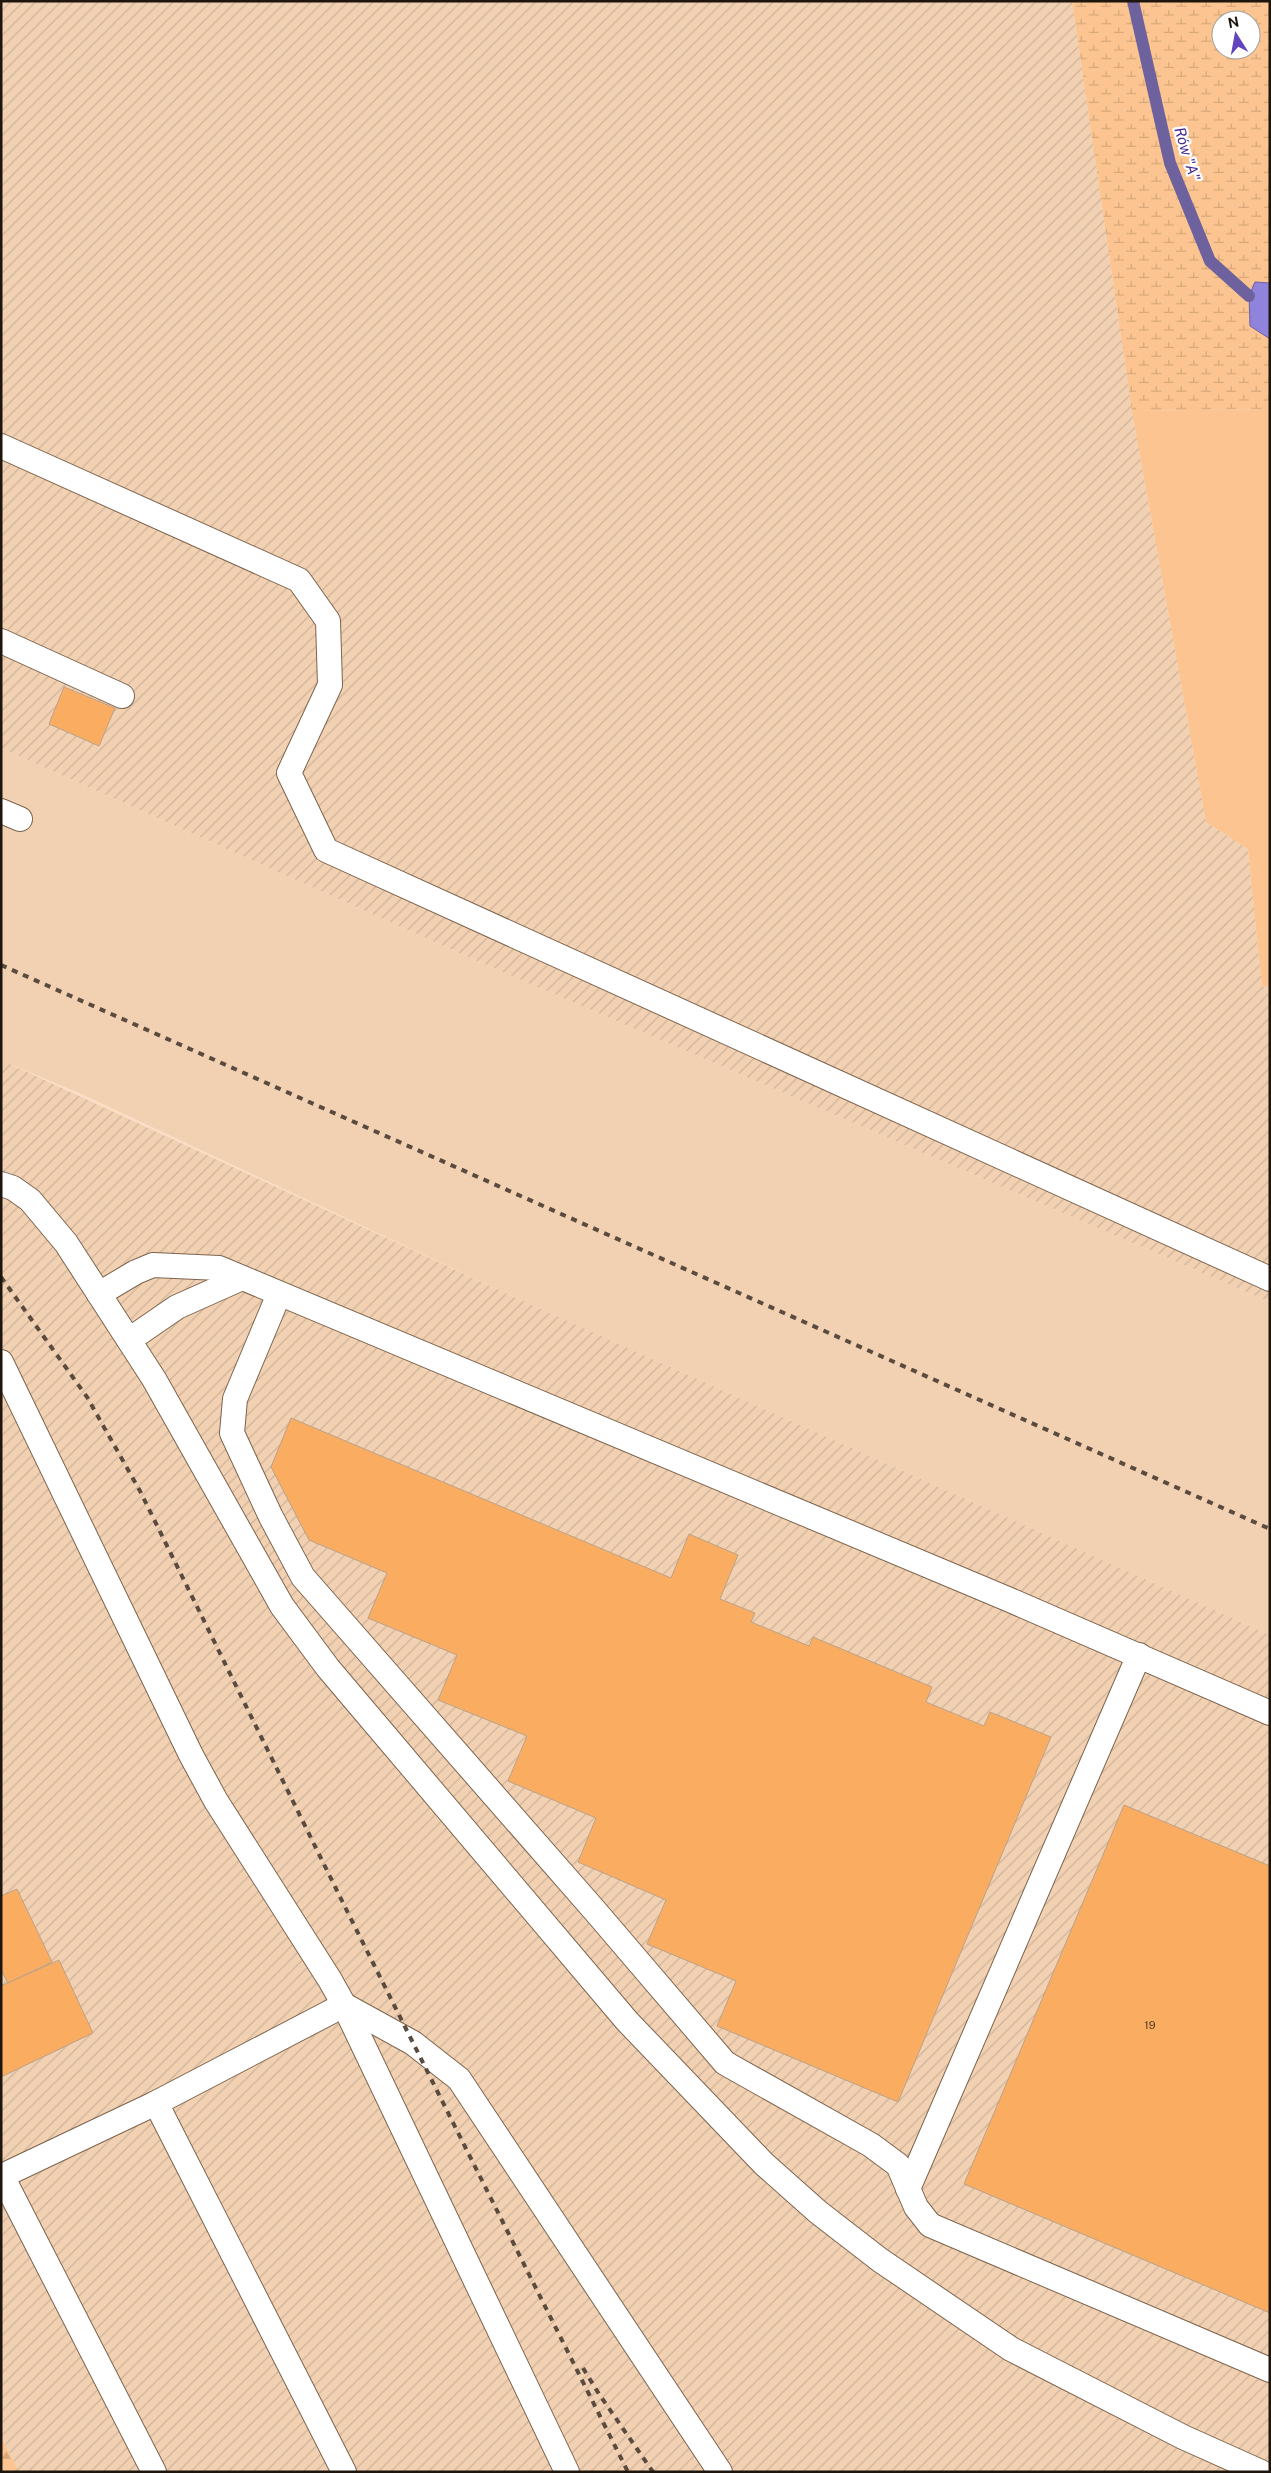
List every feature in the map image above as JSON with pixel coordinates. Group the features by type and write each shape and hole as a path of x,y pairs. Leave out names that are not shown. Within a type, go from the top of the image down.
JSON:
{"lane":[{"path":"1,446 299,580 328,621 330,685 289,773 326,850 1270,1280"},
{"path":"1,641 122,696"},
{"path":"1,1184 13,1188 30,1200 46,1217 99,1294 129,1340 192,1446 282,1606 328,1668 627,2021 764,2164 818,2212 880,2260 1012,2348 1183,2437 1261,2472"},
{"path":"99,1294 136,1272 153,1265 219,1268 1270,1713"},
{"path":"129,1340 177,1307 242,1278"},
{"path":"279,1294 235,1399 232,1433 271,1517 303,1576 590,1904 725,2063 871,2145 898,2166 916,2207 930,2225 1270,2370"},
{"path":"1,1362 191,1755 216,1800 344,2005 567,2472"},
{"path":"908,2189 1139,1656"},
{"path":"154,2472 2,2176 156,2103 344,2005"},
{"path":"344,2005 413,2043 459,2078 720,2472"},
{"path":"156,2103 344,2472"}],"shaded area":[{"path":"1,1 1072,1 1132,411 1206,822 1248,849 1262,987 1270,986 1270,1302 484,964 1,748"},
{"path":"1255,282 1270,283 1270,339 1250,326 1249,296"},
{"path":"1,748 484,964 1270,1302 1270,1635 525,1302 86,1096 1,1060"},
{"path":"1,1060 525,1302 1270,1635 1270,2472 19,2472 1,2437"}],"green space":[{"path":"1072,1 1270,1 1270,283 1265,282 1250,326 1270,339 1270,409 1132,411"},
{"path":"1270,409 1270,986 1262,987 1248,849 1206,822 1132,411"},
{"path":"1,2437 19,2472 1,2472"}],"building":[{"path":"64,687 115,708 99,746 49,724"},
{"path":"291,1418 671,1578 689,1534 738,1555 720,1599 755,1613 751,1622 809,1646 813,1637 932,1687 926,1702 984,1726 990,1712 1051,1737 898,2102 717,2026 736,1981 647,1944 666,1900 578,1862 596,1818 508,1781 527,1736 438,1700 457,1655 368,1618 387,1573 309,1540 271,1467"},
{"path":"1124,1805 1270,1866 1270,2313 964,2184"},
{"path":"17,1889 52,1962 8,1983 1,1970 1,1896"},
{"path":"59,1960 93,2033 1,2077 1,1986"}],"waterway":[{"name":"Rów \"A\"","path":"1133,1 1170,163 1210,261 1249,296"}],"railway":[{"path":"1,965 1270,1529"},
{"path":"1,1277 87,1397 140,1491 348,1913 628,2472"},
{"path":"583,2368 653,2472"}]}
